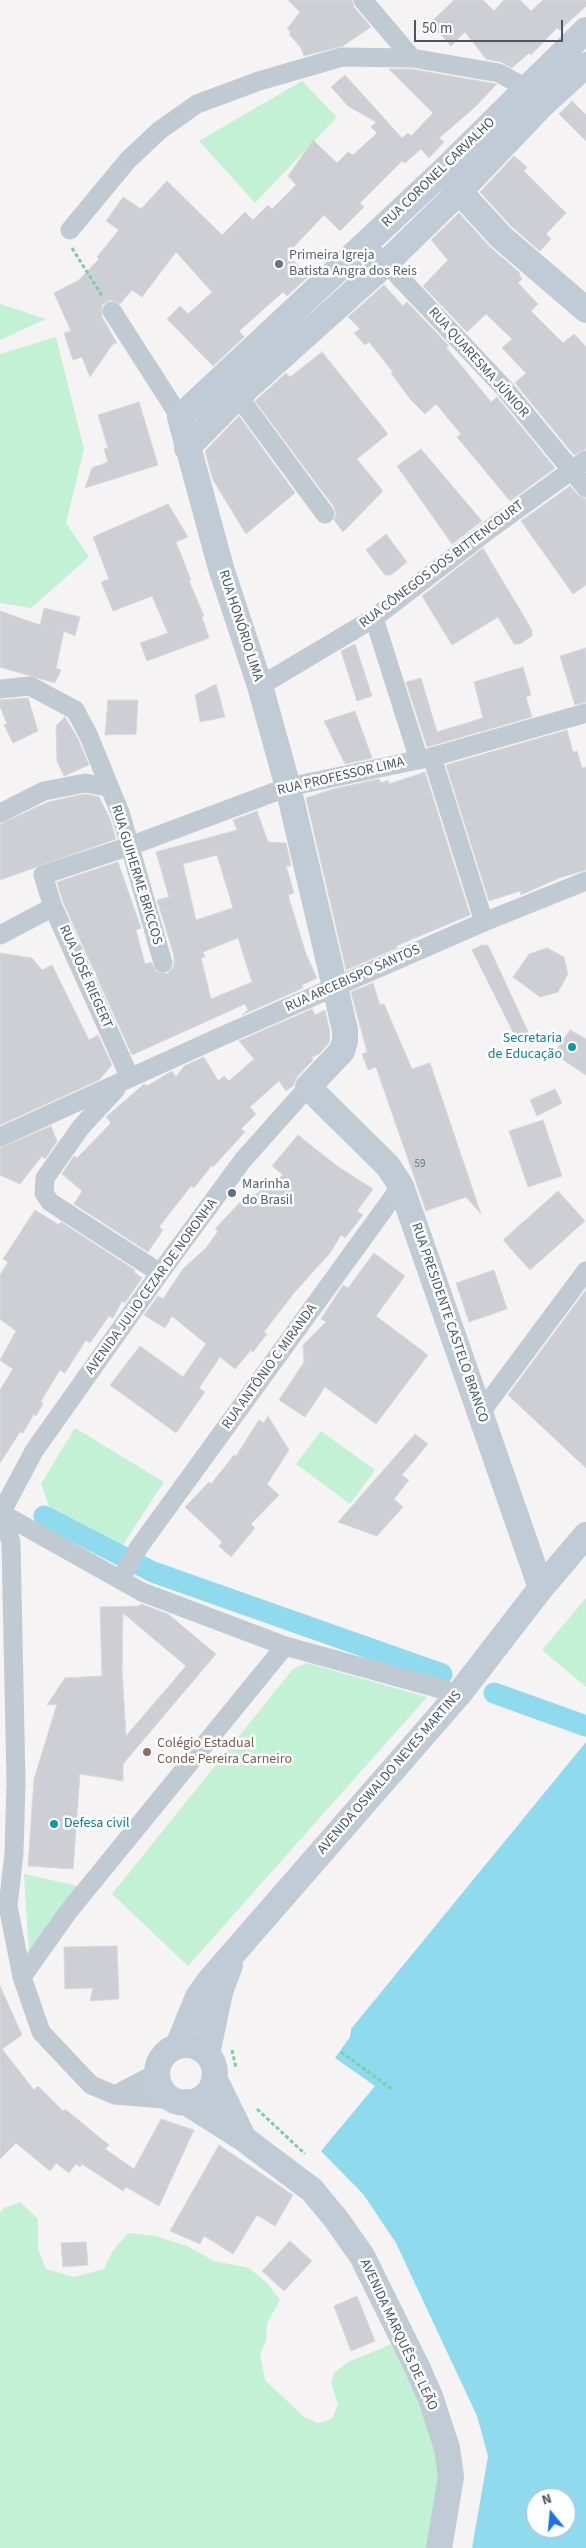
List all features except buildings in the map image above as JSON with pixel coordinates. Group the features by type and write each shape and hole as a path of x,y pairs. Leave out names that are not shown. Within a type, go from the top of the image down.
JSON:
{"main road":[{"name":"RUA CORONEL CARVALHO","path":"187,448 238,396 386,263 460,192 586,30"},
{"name":"RUA CORONEL CARVALHO","path":"180,417 442,172 535,96 586,65"},
{"path":"442,172 501,238 586,310"},
{"name":"RUA HONÓRIO LIMA","path":"180,417 221,568 260,686 288,787 337,986 345,1030 345,1041 342,1051"},
{"name":"AVENIDA JULIO CEZAR DE NORONHA","path":"308,1088 342,1051"},
{"name":"RUA PRESIDENTE CASTELO BRANCO","path":"308,1088 388,1166 401,1186 541,1588"},
{"name":"AVENIDA OSWALDO NEVES MARTINS","path":"178,2046 198,1997 234,1952 459,1694 541,1588 586,1535"},
{"name":"AVENIDA OSWALDO NEVES MARTINS","path":"222,2063 220,1992 234,1952"},
{"path":"191,2045 222,2063 207,2093 201,2098 181,2101 162,2090 157,2073 163,2056 178,2046 191,2045"},
{"name":"AVENIDA MARQUÊS DE LEÃO","path":"222,2063 244,2139"},
{"name":"AVENIDA MARQUÊS DE LEÃO","path":"181,2101 244,2139 312,2190 336,2219 362,2256 431,2399 447,2448 451,2476 439,2548"}],"street":[{"path":"363,0 412,58"},
{"path":"70,230 128,160 160,130 197,104 260,81 342,57 412,58 499,73 535,96"},
{"name":"RUA QUARESMA JÚNIOR","path":"364,245 386,263 500,383 586,488"},
{"name":"RUA HONÓRIO LIMA","path":"112,311 180,417"},
{"path":"238,396 325,514"},
{"name":"RUA CÔNEGOS DOS BITTENCOURT","path":"260,686 374,618 586,460"},
{"path":"374,618 484,922"},
{"name":"RUA GUIHERME BRICCOS","path":"0,689 8,686 30,686 75,710 88,734 121,815 163,963"},
{"name":"RUA PROFESSOR LIMA","path":"43,875 130,846 288,787 426,758 584,719"},
{"path":"0,813 14,804 44,791 85,783 108,787"},
{"name":"RUA JOSÉ RIEGERT","path":"43,875 53,907 126,1080"},
{"name":"RUA ARCEBISPO SANTOS","path":"0,1137 337,986 484,922 586,881"},
{"path":"0,935 53,907"},
{"path":"126,1080 81,1127 45,1178 44,1193 50,1202 160,1273"},
{"name":"AVENIDA JULIO CEZAR DE NORONHA","path":"1,1514 34,1451 160,1273 243,1160 308,1088"},
{"name":"RUA ANTÔNIO C MIRANDA","path":"120,1580 139,1547 401,1186"},
{"path":"480,1412 586,1271"},
{"path":"1,1514 142,1592 284,1646 459,1694"},
{"path":"1,1514 11,1542 6,1663 16,1782 14,1853 8,1906 22,1977 41,2032 91,2085 115,2095 181,2101"},
{"path":"22,1977 68,1912 284,1646"},
{"path":"115,2095 157,2073"}],"path":[{"path":"70,230 66,239 112,311"},
{"path":"341,2052 393,2090"},
{"path":"255,2107 308,2157"}],"green space":[{"path":"302,81 337,117 255,203 199,141"},
{"path":"0,304 46,319 0,340"},
{"path":"56,337 84,449 66,523 89,557 31,608 0,603 0,354"},
{"path":"75,1428 164,1482 120,1549 50,1509 41,1484"},
{"path":"321,1431 375,1470 350,1504 296,1464"},
{"path":"586,1598 586,1687 542,1650"},
{"path":"307,1663 427,1697 188,1966 112,1894 293,1669"},
{"path":"24,1874 83,1887 29,1955"},
{"path":"20,2202 38,2219 38,2249 46,2269 74,2277 104,2269 112,2252 128,2233 155,2236 187,2246 214,2261 249,2268 268,2284 280,2300 267,2323 266,2341 260,2354 265,2380 304,2417 318,2423 332,2419 338,2404 331,2383 334,2373 348,2362 397,2342 443,2450 432,2548 0,2548 0,2213 4,2208"}],"water":[{"path":"586,1742 586,2548 472,2548 488,2456 477,2416 396,2243 363,2194 321,2151 375,2086 335,2058 350,2037 351,2029"}],"waterway":[{"path":"44,1516 153,1572 442,1674"},
{"path":"494,1693 586,1726"}],"place":[{"name":"Primeira Igreja Batista Angra dos Reis","path":"279,264"},
{"name":"Secretaria de Educação","path":"572,1047"},
{"name":"Marinha do Brasil","path":"232,1193"},
{"name":"Colégio Estadual Conde Pereira Carneiro","path":"147,1752"},
{"name":"Defesa civil","path":"54,1824"}]}
